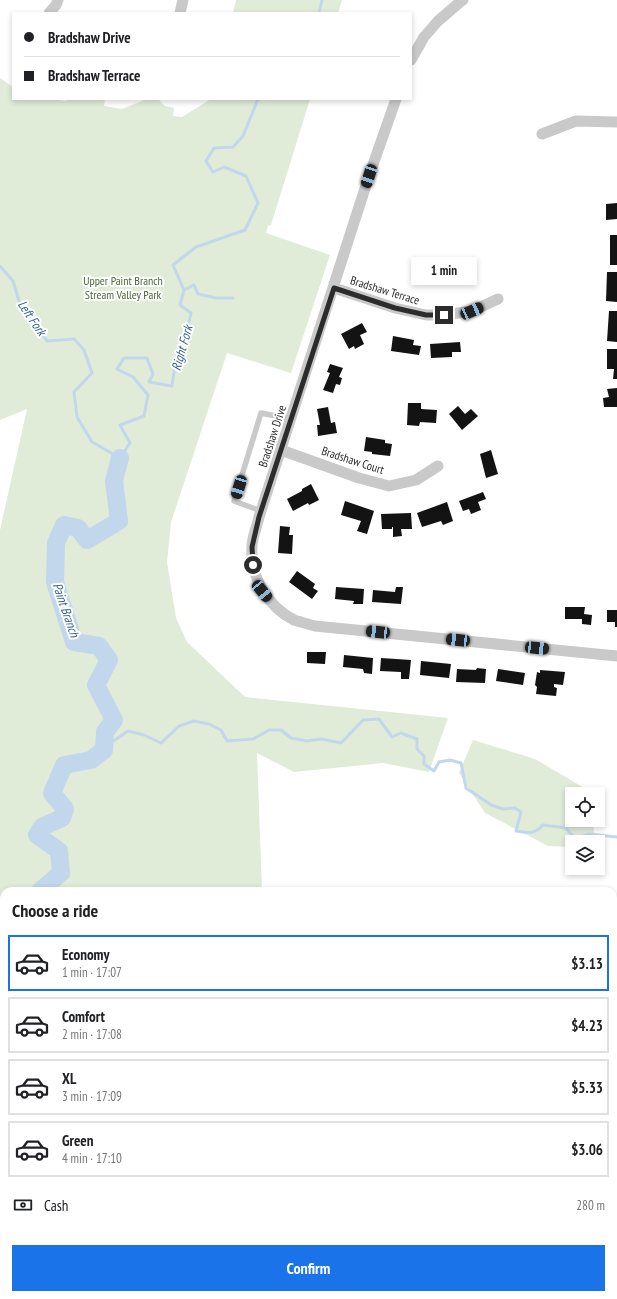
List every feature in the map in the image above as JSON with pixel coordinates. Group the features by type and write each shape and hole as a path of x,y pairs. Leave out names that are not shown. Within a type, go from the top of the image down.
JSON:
{"street":[{"path":"50,12 58,0"},
{"path":"180,12 183,0"},
{"path":"412,58 424,37 438,21 463,0"},
{"name":"Bradshaw Drive","path":"396,100 369,176 261,511 252,547 253,565 262,591 274,606 294,620 315,626 617,656"},
{"path":"542,134 576,122 617,122"},
{"name":"Bradshaw Terrace","path":"334,288 395,308 426,315 444,315 472,311 498,299"},
{"name":"Bradshaw Court","path":"281,450 359,478 389,486 416,480 438,466"}],"lane":[{"path":"261,511 234,501 262,413 291,419"}],"green space":[{"path":"236,0 342,0 338,12 233,12"},
{"name":"Upper Paint Branch Stream Valley Park","path":"0,78 12,86 12,100 105,100 104,106 122,109 144,100 159,100 165,106 174,108 173,116 182,117 209,100 310,100 271,225 268,226 266,233 330,255 291,373 227,353 171,522 167,562 176,618 187,642 245,697 448,718 429,772 383,763 294,772 257,753 262,887 0,887 0,530 27,409 0,420"},
{"path":"473,740 535,759 583,787 565,787 565,827 593,827 595,835 565,835 565,847 548,846 485,813 459,773"}],"building":[{"path":"617,203 617,219 606,220 606,204"},
{"path":"610,235 617,235 617,265 610,265"},
{"path":"607,272 617,272 617,302 606,301"},
{"path":"609,311 617,311 617,342 607,341"},
{"path":"362,323 367,332 360,335 364,344 355,349 354,346 349,349 341,334"},
{"path":"393,336 414,340 413,345 421,346 419,355 391,351"},
{"path":"460,342 461,352 452,352 452,357 431,358 430,344"},
{"path":"607,349 617,349 617,379 613,379 614,369 607,369"},
{"path":"330,364 343,368 339,377 342,378 340,385 336,384 333,393 323,390 330,373 327,372"},
{"path":"617,388 617,407 604,407 603,398 609,397 607,389"},
{"path":"408,403 421,403 421,409 437,410 436,423 420,422 419,426 407,425"},
{"path":"458,406 465,414 471,409 478,416 462,430 449,414"},
{"path":"328,407 331,423 335,422 337,433 318,436 317,425 320,425 317,409"},
{"path":"366,437 385,440 385,443 392,444 390,456 372,454 372,452 364,451"},
{"path":"491,450 498,474 486,478 480,454"},
{"path":"311,484 319,500 309,505 308,503 293,511 287,499"},
{"path":"483,492 486,499 478,502 481,510 471,514 469,509 463,511 459,501"},
{"path":"345,501 374,511 367,534 357,531 361,521 341,515"},
{"path":"447,502 453,521 443,525 441,521 422,527 417,513"},
{"path":"411,513 412,529 401,529 402,536 393,537 393,527 392,529 382,529 381,514"},
{"path":"280,526 290,527 289,535 293,535 292,554 278,553"},
{"path":"297,571 315,584 313,588 318,591 312,599 289,582"},
{"path":"336,587 364,589 363,604 353,604 354,601 335,599"},
{"path":"396,587 403,587 401,604 372,602 373,590 395,592"},
{"path":"565,607 585,607 584,614 592,615 591,625 582,624 582,619 565,619"},
{"path":"607,610 617,610 617,627 615,627 615,622 607,622"},
{"path":"307,652 326,652 325,664 307,663"},
{"path":"344,655 373,658 372,674 364,673 363,669 343,667"},
{"path":"381,658 411,660 409,679 401,679 401,672 380,671"},
{"path":"421,661 451,664 449,678 420,675"},
{"path":"477,668 486,669 485,683 456,682 457,669 476,670"},
{"path":"498,669 525,673 523,685 496,681"},
{"path":"540,670 565,672 563,685 554,684 554,687 557,688 556,696 536,694 537,687 535,685 537,672 540,673"}],"waterway":[{"name":"Right Fork","path":"319,12 322,0"},
{"name":"Right Fork","path":"0,266 13,281 19,301 47,341 74,339 84,350 92,373 74,392 77,417 92,442 120,458 130,443 120,425 144,416 148,395 133,377 117,369 124,358 147,358 153,374 149,382 172,386 176,358 187,331 191,313 180,305 184,290 173,265 196,247 245,230 258,203 246,176 224,167 213,172 206,161 214,148 233,147 243,136 258,100"},
{"path":"184,290 194,285 198,294 216,298 233,298"},
{"name":"Paint Branch","path":"45,887 61,873 59,851 37,835 42,827 62,818 65,809 52,793 64,765 91,760 104,750 105,732 114,720 96,685 109,660 99,646 74,642 55,582 56,543 64,525 78,528 87,540 119,521 114,481 120,458"},
{"path":"104,750 112,742 128,731 144,735 161,743 179,726 194,721 209,724 221,730 227,741 253,739 269,730 281,730 291,738 307,741 321,739 341,743 363,720 379,719 392,737 401,733 417,739 417,749 424,756 424,764 434,771 439,762 450,760 461,763 466,788 491,805 503,809 515,808 521,812 516,831 534,832 543,825 566,828 575,839 589,834 617,837"}],"route":[{"path":"253,565 252,547 259,517 334,288 395,308 426,315 444,315"}],"water label":[{"name":"Left Fork","path":"32,318"}]}
